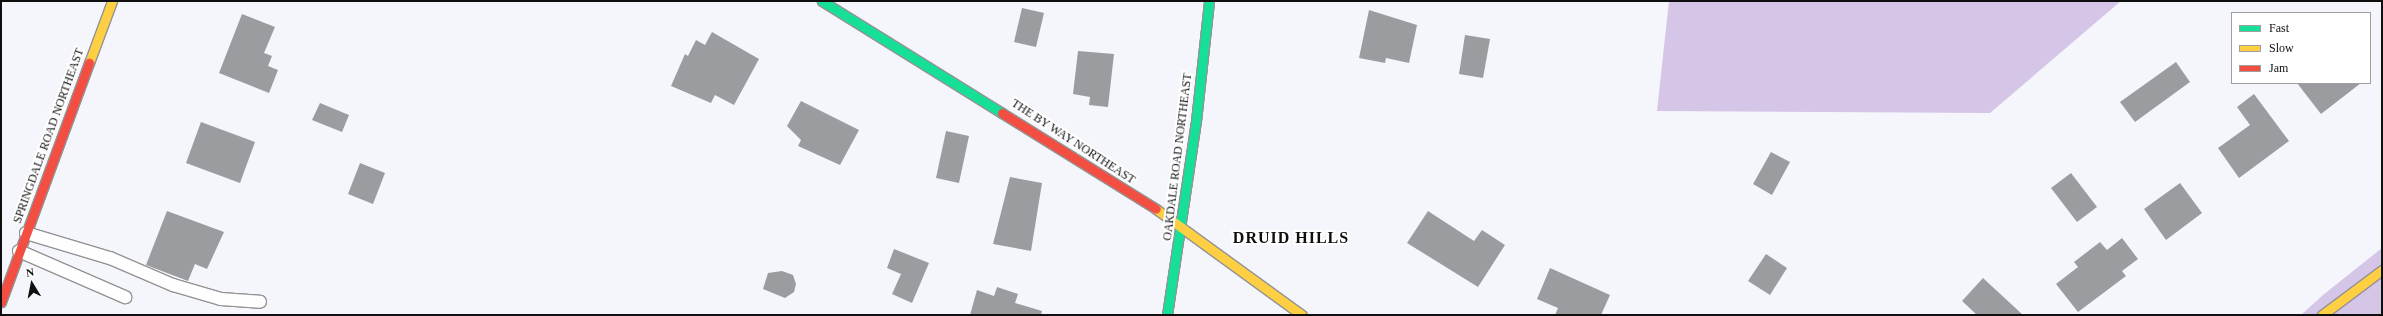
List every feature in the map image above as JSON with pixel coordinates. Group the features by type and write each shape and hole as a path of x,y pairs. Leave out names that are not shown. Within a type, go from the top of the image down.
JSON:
{"street":[{"name":"SPRINGDALE ROAD NORTHEAST","path":"1,302 112,1"},
{"name":"THE BY WAY NORTHEAST","path":"822,1 1182,225 1302,315"},
{"name":"OAKDALE ROAD NORTHEAST","path":"1168,315 1182,225 1209,1"},
{"path":"2322,315 2382,270"}],"lane":[{"path":"26,233 110,258 173,285 221,299 260,302"},
{"path":"19,251 125,297"}],"shaded area":[{"path":"1669,1 2121,1 1990,113 1657,111"},
{"path":"2382,248 2382,315 2301,315 2323,295"}],"building":[{"path":"1022,8 1044,13 1036,47 1014,42"},
{"path":"1369,10 1417,25 1409,63 1386,58 1385,63 1359,58"},
{"path":"242,14 275,27 264,53 272,56 268,66 278,70 269,93 219,73"},
{"path":"712,32 759,59 734,105 715,95 711,103 671,86 685,54 688,56 696,40 705,45"},
{"path":"1465,35 1490,39 1483,78 1459,74"},
{"path":"1078,51 1114,54 1108,107 1089,105 1090,97 1073,94"},
{"path":"2176,62 2190,82 2135,122 2120,102"},
{"path":"2298,84 2360,84 2321,114"},
{"path":"2254,94 2289,141 2239,178 2218,148 2250,125 2237,107"},
{"path":"801,101 859,130 840,165 798,146 801,140 787,126"},
{"path":"320,103 349,115 342,132 312,120"},
{"path":"201,122 255,142 240,183 186,163"},
{"path":"946,131 969,136 959,183 936,178"},
{"path":"1771,152 1790,162 1772,195 1753,184"},
{"path":"360,163 385,173 373,204 348,194"},
{"path":"2071,173 2097,207 2077,222 2051,188"},
{"path":"1010,177 1042,183 1031,251 993,244"},
{"path":"2180,183 2202,213 2166,240 2144,209"},
{"path":"167,211 224,232 207,269 195,264 188,281 146,265"},
{"path":"1428,211 1474,241 1482,230 1505,245 1478,287 1407,243"},
{"path":"2122,238 2138,259 2122,271 2126,276 2078,312 2056,284 2078,267 2074,262 2100,242 2107,250"},
{"path":"894,249 929,263 912,303 892,294 901,274 887,268"},
{"path":"1766,254 1787,268 1770,295 1748,281"},
{"path":"1550,268 1610,295 1601,315 1555,315 1558,308 1537,299"},
{"path":"782,271 793,275 796,284 794,292 785,298 763,289 768,273"},
{"path":"1983,278 2023,315 1977,315 1962,301"},
{"path":"997,287 1018,294 1015,303 1042,311 1041,315 970,315 977,290 994,296"}],"traffic: fast":[{"path":"822,1 1002,113"},
{"path":"1167,315 1196,121 1209,1"}],"traffic: slow":[{"path":"89,63 112,1"},
{"path":"1156,209 1302,315"},
{"path":"2322,315 2382,270"}],"traffic: jam":[{"path":"1,302 89,63"},
{"path":"1002,113 1156,209"}],"district":[{"name":"DRUID HILLS","path":"1291,238"}]}
